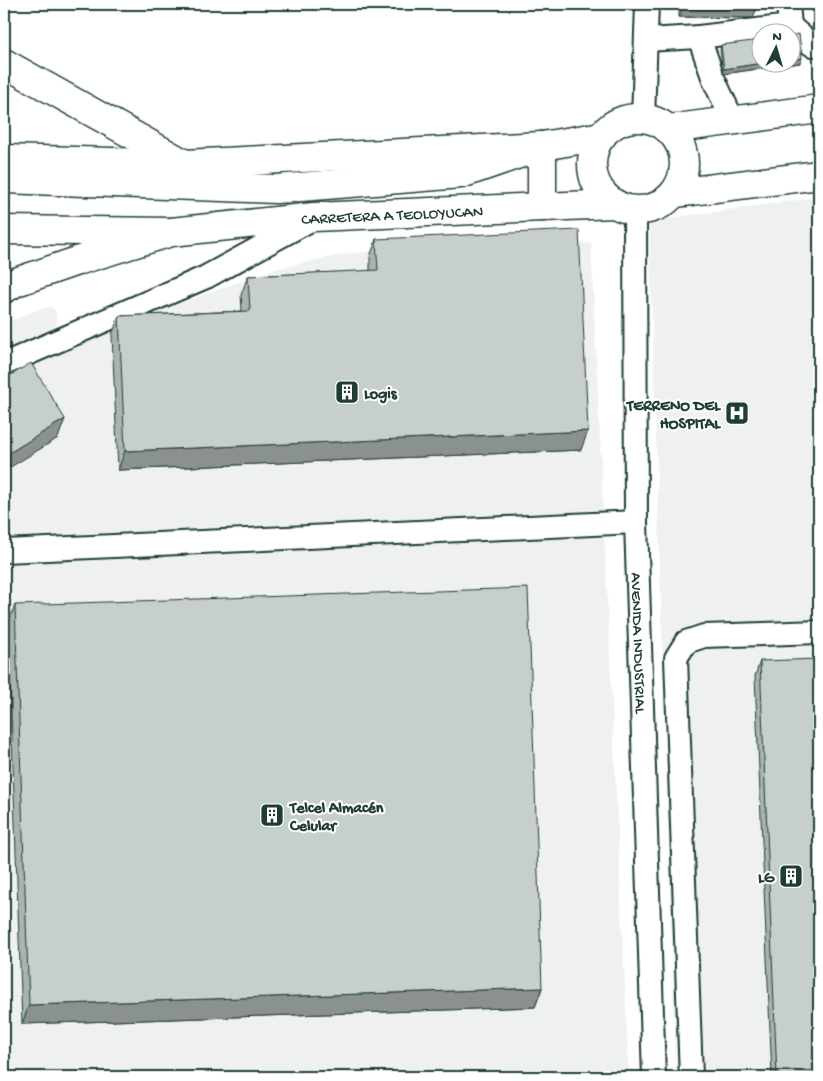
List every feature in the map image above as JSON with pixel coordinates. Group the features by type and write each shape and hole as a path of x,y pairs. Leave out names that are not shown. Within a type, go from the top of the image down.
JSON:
{"main road":[{"path":"4,63 186,164"},
{"path":"668,130 819,109"},
{"path":"628,119 644,119 657,122 668,130 678,140 683,153 685,167 682,181 675,194 664,203 650,209 625,207 599,189 592,169 595,147 602,136 613,125 628,119"},
{"path":"4,159 186,164 542,146 602,136"},
{"path":"4,179 276,189 461,174 542,146"},
{"path":"542,146 542,206"},
{"path":"675,194 819,175"},
{"name":"CARRETERA A TEOLOYUCAN","path":"171,232 314,217 542,206 625,207"},
{"path":"4,230 171,232"},
{"path":"4,289 16,282 77,261 171,232"}],"street":[{"path":"644,119 647,4"},
{"path":"788,4 790,22"},
{"path":"646,40 699,37 750,31"},
{"path":"800,35 812,45 819,44"},
{"path":"699,37 714,80 733,121"},
{"name":"AVENIDA INDUSTRIAL","path":"625,207 653,1077"},
{"path":"4,364 206,277 314,217"},
{"path":"4,551 636,522"},
{"path":"691,1077 676,658 686,642 704,636 819,632"}],"shaded area":[{"path":"819,197 819,1077 676,1077 649,221"},
{"path":"591,243 629,1077 4,1077 4,324 39,309 52,307 56,313 58,347 275,269 345,254 421,246"}],"building":[{"path":"683,4 757,4 757,8 683,8"},
{"path":"750,41 750,65 724,69 721,45"},
{"path":"800,42 802,58 800,58"},
{"name":"Logis","path":"579,230 588,431 125,451 119,316 250,311 248,276 378,270 376,239"},
{"path":"31,363 65,419 4,456 4,379"},
{"name":"Telcel Almacén Celular","path":"528,588 542,988 29,1005 15,605"},
{"name":"LG","path":"819,659 819,1077 777,1077 760,661"}],"place":[{"name":"Logis","path":"347,392"},
{"name":"TERRENO DEL HOSPITAL","path":"737,413"},
{"name":"Telcel Almacén Celular","path":"272,815"},
{"name":"LG","path":"791,876"}]}
